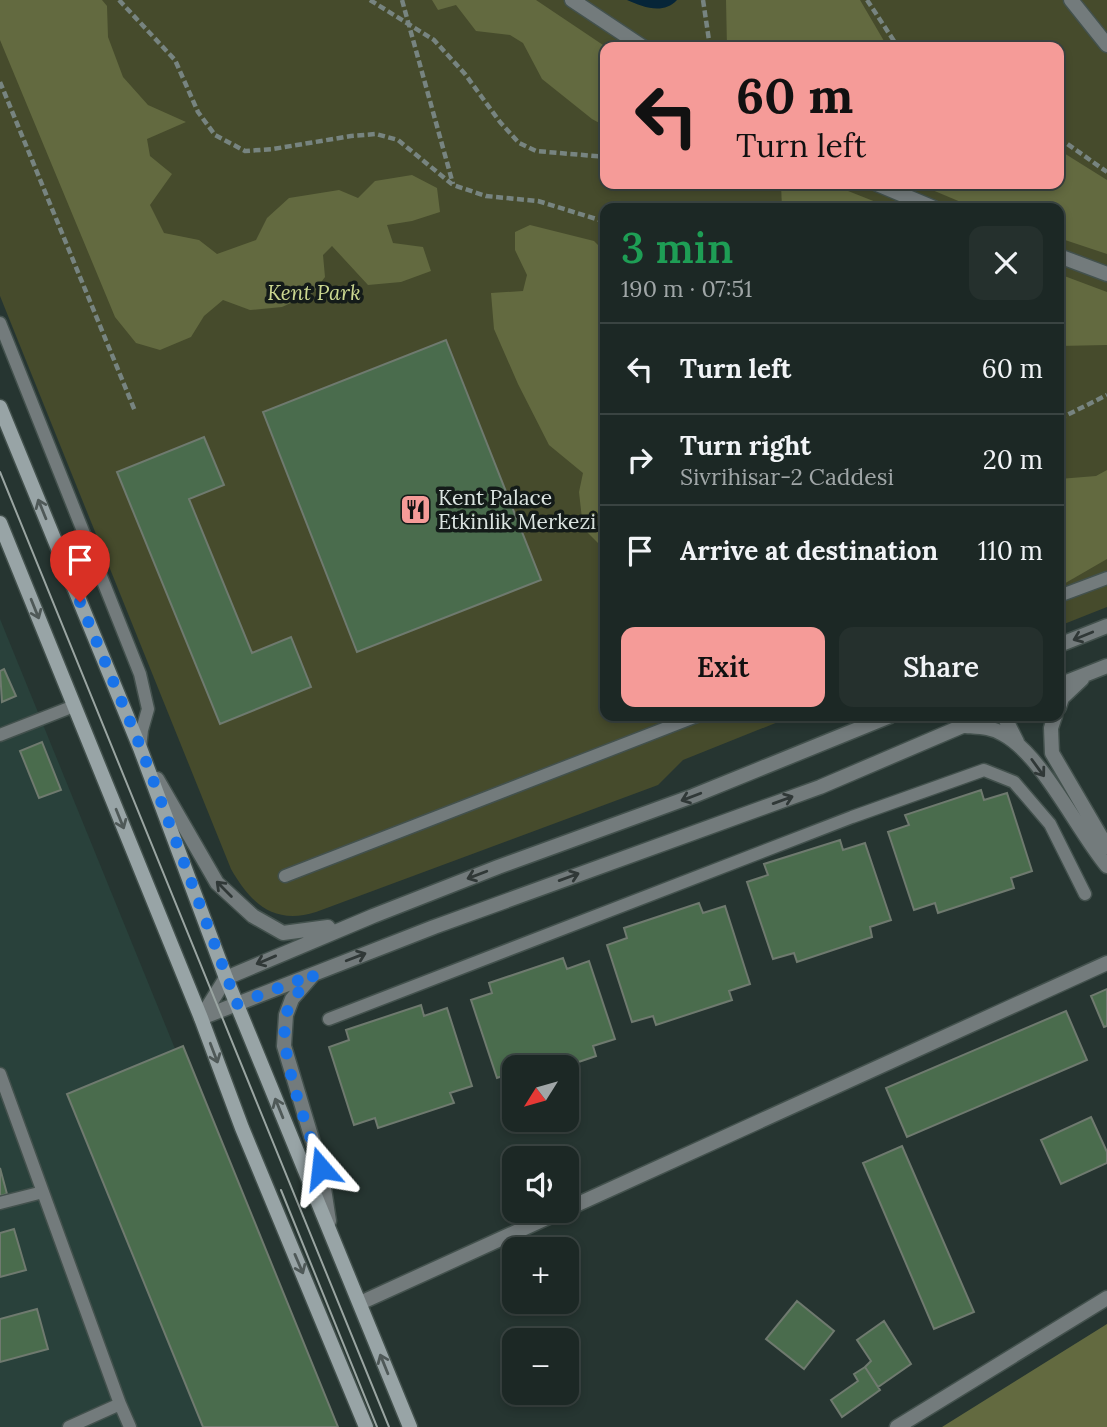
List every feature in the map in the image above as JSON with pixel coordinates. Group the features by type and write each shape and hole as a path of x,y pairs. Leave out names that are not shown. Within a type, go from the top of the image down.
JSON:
{"main road":[{"path":"0,407 141,748 226,978 410,1427"},
{"path":"0,523 201,1018 242,1128 366,1427"}],"street":[{"path":"572,0 635,42"},
{"path":"1071,0 1107,45"},
{"path":"889,189 922,203"},
{"path":"1064,258 1107,274"},
{"path":"1064,644 1107,626"},
{"path":"1064,683 1107,666"},
{"path":"1064,696 1090,672"},
{"path":"201,1018 226,978 373,916 693,796 878,721"},
{"path":"201,1018 459,918 820,787 974,721"},
{"path":"1007,721 1020,747"},
{"path":"1051,721 1052,753 1107,847"},
{"path":"961,726 984,727 1003,733 1020,747 1035,762 1107,866"},
{"path":"141,748 217,883 253,916 283,933 314,930 373,916"},
{"path":"579,1204 1107,963"},
{"path":"315,974 292,999 286,1015 284,1045 321,1168 331,1233"},
{"path":"360,1303 536,1223"},
{"path":"897,1427 1107,1298"}],"lane":[{"path":"0,323 140,674 148,709 142,730 141,748"},
{"path":"1064,594 1107,578"},
{"path":"0,735 74,706"},
{"path":"285,876 684,721"},
{"path":"330,1019 852,817 984,770 1014,782 1049,824 1086,894"},
{"path":"0,1074 130,1427"},
{"path":"0,1203 43,1192"},
{"path":"69,1427 120,1404"}],"path":[{"path":"119,0 175,60 198,112 215,135 245,151 376,134 398,140 453,185 486,196 538,201 600,220"},
{"path":"370,0 434,40 466,74 500,122 519,143 536,151 600,156"},
{"path":"402,0 453,185"},
{"path":"703,0 709,42"},
{"path":"867,0 895,42"},
{"path":"0,82 135,411"},
{"path":"1064,142 1107,172"},
{"path":"1064,416 1107,395"}],"shaded area":[{"path":"0,619 329,1427 0,1427"}],"green space":[{"name":"Kent Park","path":"0,0 1107,0 1107,607 1064,624 1064,203 600,203 600,721 780,721 683,760 658,785 316,912 288,916 265,909 247,892 231,869 0,296"},
{"path":"0,0 102,0 107,6 108,37 123,77 148,105 186,122 147,139 150,156 172,174 150,205 164,233 199,240 217,254 256,240 267,218 289,198 339,190 358,198 375,181 412,175 437,188 440,212 387,225 393,243 423,247 431,271 401,282 368,285 332,246 323,255 325,277 313,293 282,307 250,310 223,300 204,316 191,337 160,350 136,343 115,317 0,40"},
{"path":"432,0 536,0 600,43 600,123 542,79 523,43 510,35 476,31 456,5 438,10"},
{"path":"726,0 860,0 886,42 727,42"},
{"path":"1064,153 1107,180 1107,254 1064,240 1064,203 963,203 930,189 1064,189"},
{"path":"781,189 843,189 878,203 782,203"},
{"path":"530,225 594,241 600,247 600,545 583,528 579,492 583,473 549,445 494,329 491,293 523,291 527,275 515,250 515,232"},
{"path":"1064,276 1107,292 1107,345 1064,346"},
{"path":"1107,470 1107,559 1064,584 1064,479 1096,476"},
{"path":"1107,1324 1107,1427 942,1427"}],"water":[{"path":"627,0 677,0 671,5 659,8 646,7"}],"building":[{"path":"446,340 541,580 357,652 263,412"},
{"path":"204,437 224,485 189,499 252,653 291,637 311,687 220,724 117,472"},
{"path":"4,669 16,696 2,702 0,671"},
{"path":"42,742 61,790 39,798 20,751"},
{"path":"981,790 984,800 1007,793 1032,871 1011,878 1014,888 938,913 935,903 914,910 888,832 909,825 905,815"},
{"path":"840,840 843,850 865,843 891,920 870,927 872,937 797,962 794,953 773,959 747,882 768,875 764,864"},
{"path":"699,903 703,913 725,906 750,984 729,991 732,1000 656,1025 653,1016 632,1022 607,945 627,938 624,928"},
{"path":"563,958 567,969 589,961 615,1039 593,1046 596,1056 579,1062 579,1055 502,1055 502,1076 497,1078 471,1000 492,993 489,983"},
{"path":"1107,989 1107,1026 1104,1027 1091,996"},
{"path":"421,1005 424,1016 447,1008 472,1086 450,1093 454,1103 378,1128 375,1118 354,1125 329,1047 349,1040 346,1030"},
{"path":"1066,1011 1087,1060 907,1137 886,1088"},
{"path":"183,1046 338,1427 203,1427 67,1094"},
{"path":"1091,1117 1107,1152 1107,1163 1061,1184 1041,1140"},
{"path":"902,1146 974,1312 934,1329 863,1163"},
{"path":"0,1168 7,1194 0,1196"},
{"path":"14,1229 26,1270 0,1277 0,1233"},
{"path":"797,1301 834,1331 804,1369 766,1339"},
{"path":"37,1309 48,1349 0,1362 0,1319"},
{"path":"884,1321 911,1364 878,1387 865,1367 871,1361 857,1340"},
{"path":"865,1367 880,1390 842,1417 831,1400 858,1381 854,1374"}],"tram line":[{"path":"0,472 389,1427"},
{"path":"281,1190 377,1427"}],"place":[{"name":"Kent Palace Etkinlik Merkezi","path":"415,509"}],"route":[{"path":"80,602 141,748 237,1004 315,974 292,999 286,1015 284,1045 321,1168"}]}
